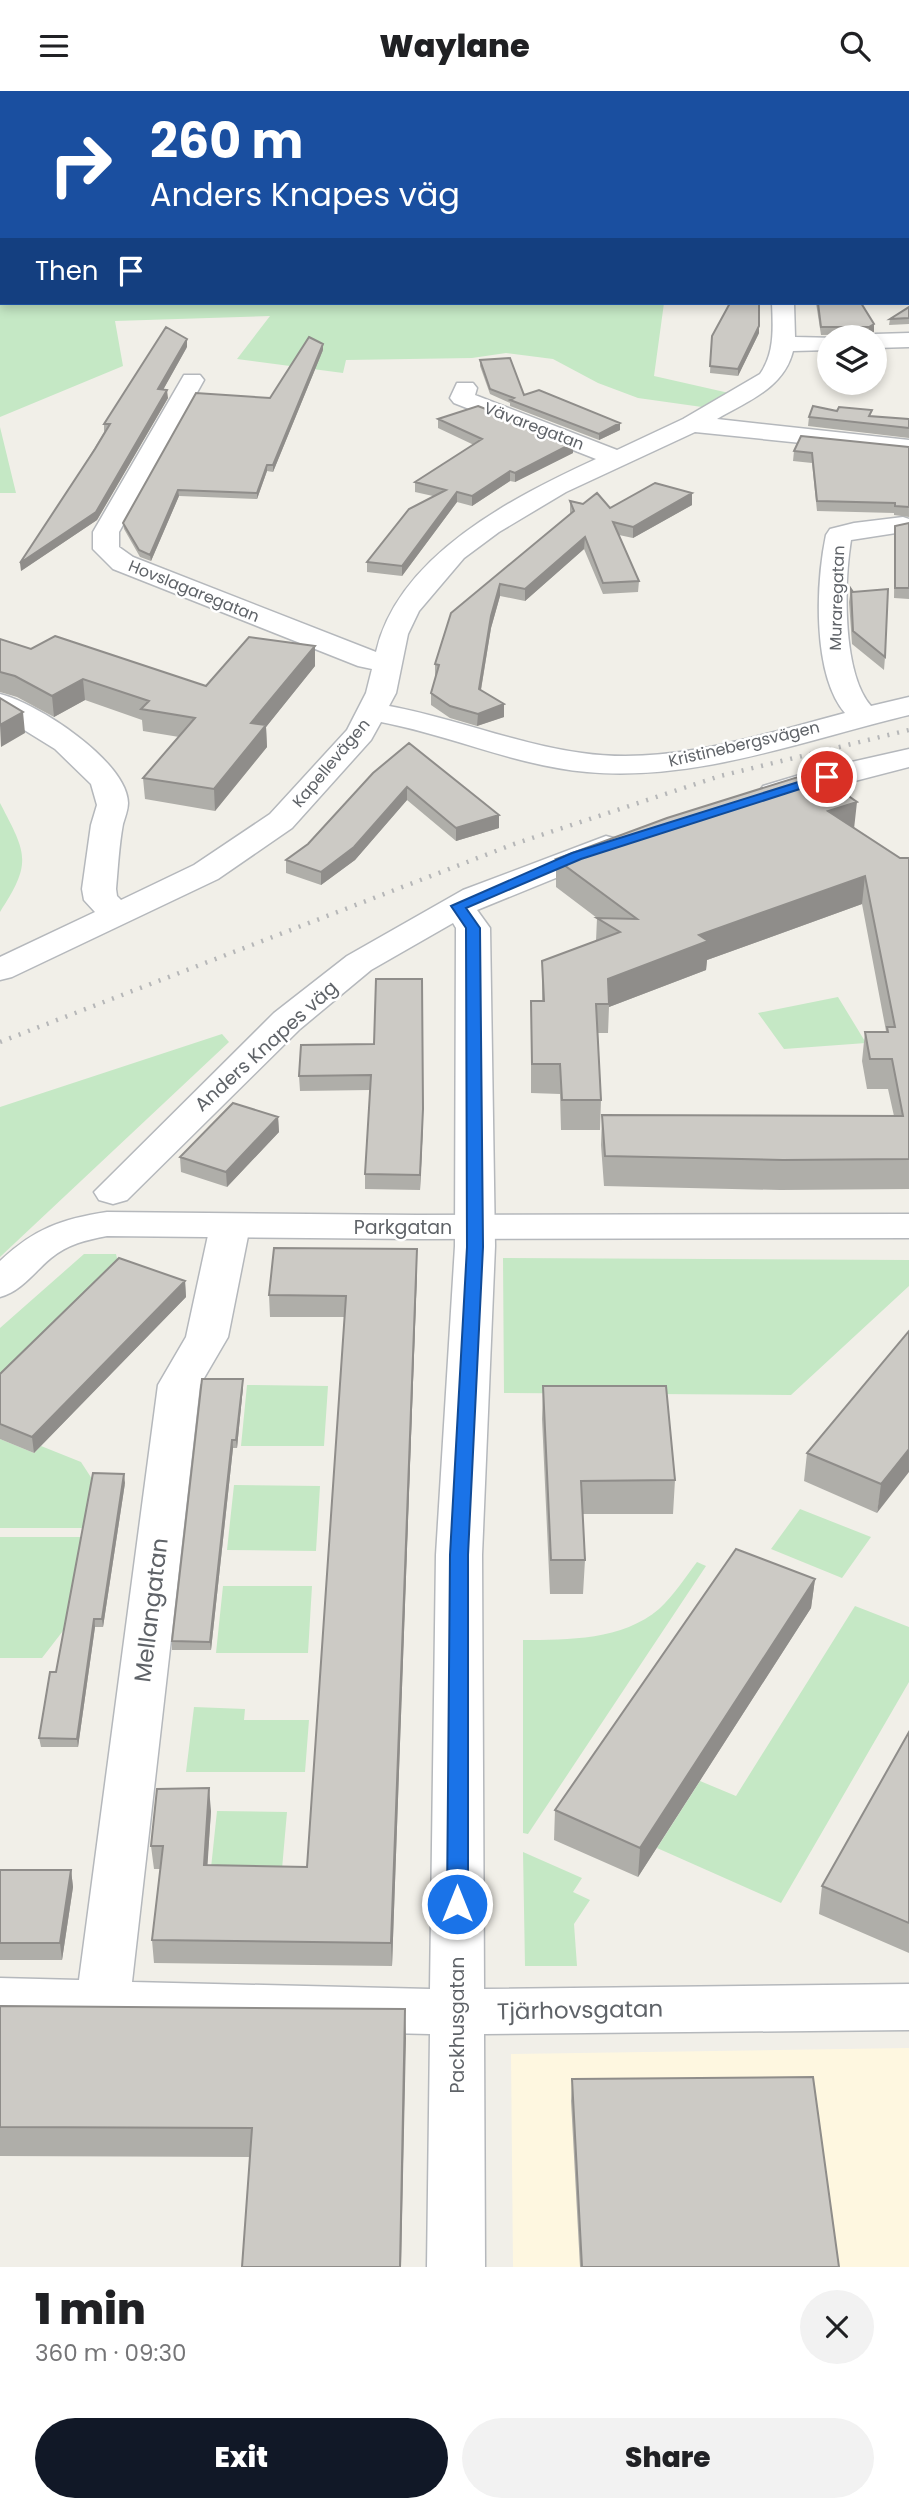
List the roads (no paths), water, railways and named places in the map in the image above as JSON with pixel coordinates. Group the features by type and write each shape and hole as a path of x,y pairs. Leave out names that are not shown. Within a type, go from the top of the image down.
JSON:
{"street":[{"name":"Kapellevägen","path":"0,970 206,872 281,821 360,734 381,693 394,634 406,608 455,552 490,526 530,502 616,458 692,424 768,379 777,368 784,344 783,305"},
{"path":"887,341 909,340"},
{"path":"784,344 817,343"},
{"name":"Hovslagaregatan","path":"192,380 106,532 106,549 122,563 368,660 388,661"},
{"name":"Vävaregatan","path":"465,388 462,398 616,458"},
{"path":"692,424 909,447"},
{"name":"Muraregatan","path":"864,716 855,709 835,658 839,535 903,524"},
{"path":"0,703 58,738 98,771 108,784 113,802 99,889 101,900 119,913"},
{"name":"Kristinebergsvägen","path":"373,712 417,720 552,758 624,765 656,764 744,747 909,706"},
{"path":"748,802 827,777 909,758"},
{"name":"Anders Knapes väg","path":"113,1192 287,1021 359,963 458,906 577,856 629,839"},
{"name":"Packhusgatan","path":"456,2267 459,1555 474,1227 473,928 458,906"},
{"name":"Parkgatan","path":"0,1284 44,1242 72,1229 107,1224 909,1226"},
{"name":"Mellangatan","path":"103,2003 179,1385 206,1337 230,1226"},
{"name":"Tjärhovsgatan","path":"0,2001 457,2012 909,2007"}],"railway":[{"path":"0,1042 514,844 720,776 909,730"}]}
